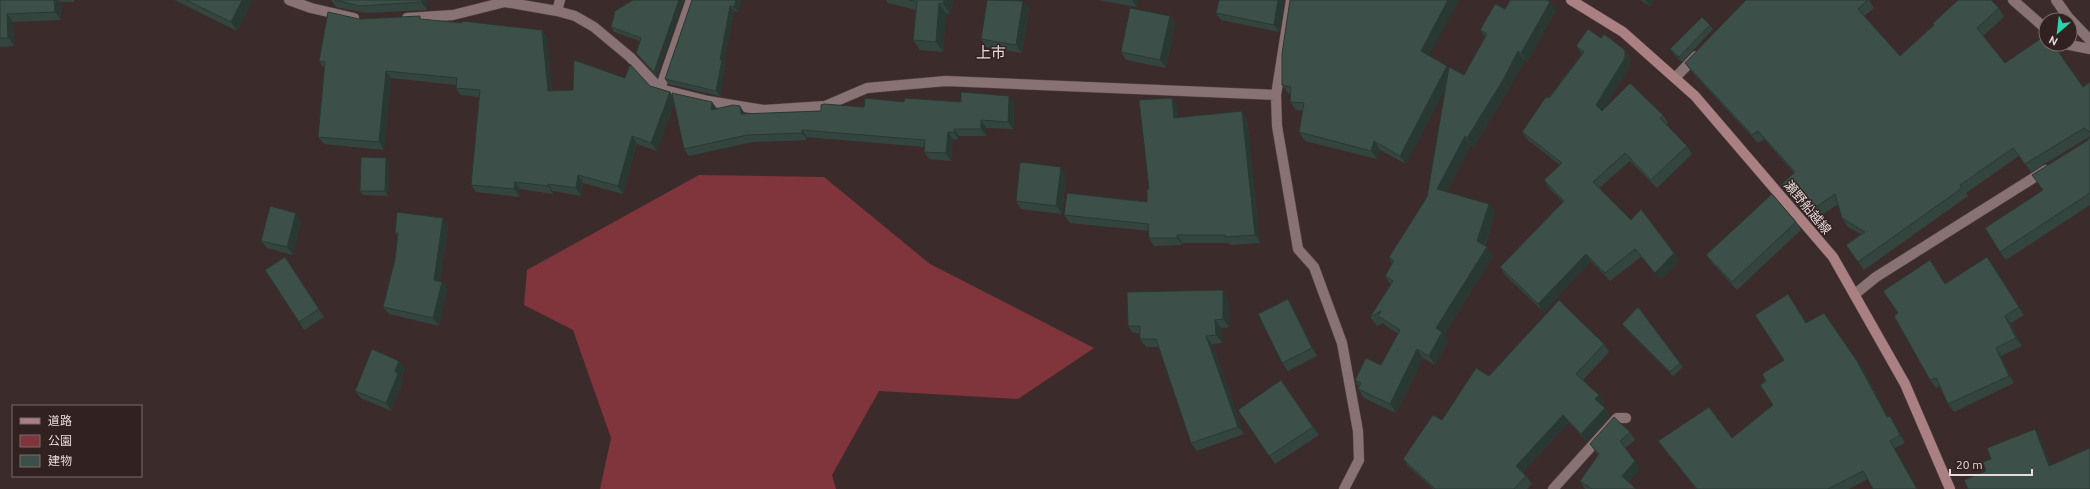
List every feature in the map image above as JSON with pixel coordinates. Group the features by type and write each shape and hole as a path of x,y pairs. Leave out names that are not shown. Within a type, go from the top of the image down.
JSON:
{"main road":[{"name":"瀬野船越線","path":"1571,0 1623,32 1695,96 1833,257 1905,384 1950,489"}],"street":[{"path":"289,0 311,8 365,20"},
{"path":"557,11 560,0"},
{"path":"660,89 691,0"},
{"path":"1291,0 1276,94 1277,126 1298,249 1314,267 1342,343 1358,431 1359,460 1344,489"},
{"path":"2013,0 2038,22"},
{"path":"2025,0 2030,16"},
{"path":"2056,0 2068,17 2090,40"},
{"path":"394,19 453,15 505,2 557,11 575,16 594,27 630,57 660,89 708,101 764,110 825,106 867,88 946,81 1276,94"},
{"path":"2078,47 2090,49"},
{"path":"1675,78 1702,50"},
{"path":"1855,294 1876,277 2056,163"},
{"path":"1553,489 1617,418 1626,418"}],"green space":[{"path":"699,175 824,177 930,264 1094,348 1018,399 879,391 832,475 836,489 600,489 611,438 573,330 524,305 527,270"}],"building":[{"path":"0,0 54,0 55,12 7,14 8,38 0,38"},
{"path":"186,0 242,0 231,22"},
{"path":"335,0 421,0 421,2 360,6"},
{"path":"633,0 679,0 654,72 636,53 641,38 611,27 615,11"},
{"path":"692,0 736,0 734,7 730,6 716,91 665,79"},
{"path":"909,0 944,0 943,4 939,3 936,42 913,40 917,2"},
{"path":"987,0 1023,1 1016,45 981,39"},
{"path":"1219,0 1278,0 1274,25 1216,13"},
{"path":"1290,0 1448,0 1421,51 1447,66 1400,156 1374,141 1371,151 1299,132 1304,103 1290,102 1291,87 1282,85 1282,54"},
{"path":"1510,0 1547,0 1550,2 1521,53 1518,51 1503,80 1467,138 1465,136 1437,189 1489,204 1477,241 1487,247 1436,328 1442,332 1429,356 1417,349 1390,404 1358,389 1361,383 1355,380 1366,358 1381,365 1400,330 1378,316 1381,311 1370,317 1393,281 1385,276 1394,261 1389,257 1427,197 1449,67 1464,75 1487,34 1480,30 1495,4 1505,9"},
{"path":"1746,0 1868,0 1858,9 1900,56 1934,25 1932,24 1958,0 1991,0 1999,8 1977,28 2005,63 2038,40 2038,52 2059,52 2083,87 2090,82 2090,132 2084,128 2025,164 2013,148 1960,185 1962,188 1858,262 1846,245 1865,232 1842,218 1835,194 1806,214 1781,185 1795,172 1758,131 1752,135 1685,63"},
{"path":"1130,8 1170,16 1160,60 1121,52"},
{"path":"328,12 359,19 420,16 420,19 462,23 462,21 542,30 548,91 573,90 574,60 625,78 630,64 650,86 670,92 651,143 632,136 618,186 578,175 576,188 548,184 548,186 515,182 514,189 471,185 480,90 456,88 457,78 386,71 379,142 318,137 325,62 319,61"},
{"path":"1702,17 1710,25 1679,57 1670,49"},
{"path":"1588,29 1601,38 1604,34 1625,50 1625,58 1596,105 1602,111 1630,83 1663,115 1660,118 1687,146 1651,180 1625,153 1593,182 1631,220 1641,209 1674,253 1655,273 1635,249 1605,273 1586,254 1538,304 1500,267 1564,201 1544,180 1562,163 1522,132 1545,98 1550,97 1584,52 1576,46"},
{"path":"961,92 1009,96 1008,122 981,120 981,129 954,129 954,133 948,132 946,153 924,152 925,140 802,130 802,133 747,135 684,149 672,93 712,102 711,110 733,105 740,106 741,114 821,111 821,105 824,104 864,107 865,98 904,102 905,98 961,102"},
{"path":"1172,98 1174,118 1242,111 1255,235 1225,237 1225,235 1177,235 1177,238 1149,238 1148,224 1064,215 1067,193 1147,202 1147,189 1149,189 1139,100"},
{"path":"2090,136 2090,193 2000,252 1985,228 2043,190 2032,175 2088,140"},
{"path":"361,157 386,158 385,191 360,191"},
{"path":"1020,162 1061,167 1056,206 1016,201"},
{"path":"1772,194 1796,222 1732,282 1706,255"},
{"path":"270,206 296,213 287,247 261,241"},
{"path":"397,212 443,218 434,280 442,282 433,318 383,307 395,259 398,233 395,233"},
{"path":"285,257 319,309 299,322 265,270"},
{"path":"1987,257 2019,307 2005,316 2016,338 1996,348 2009,376 1948,404 1936,378 1930,380 1894,316 1898,313 1883,291 1930,260 1945,284"},
{"path":"1223,290 1223,319 1215,320 1216,335 1206,336 1238,427 1191,443 1156,339 1140,339 1140,326 1128,326 1127,292"},
{"path":"1788,294 1806,323 1824,313 1857,361 1887,417 1890,416 1900,435 1890,441 1917,489 1873,489 1863,471 1828,489 1697,489 1658,441 1709,407 1732,438 1773,405 1760,385 1766,381 1762,374 1784,360 1755,315"},
{"path":"1288,299 1312,348 1282,363 1258,314"},
{"path":"1559,300 1604,344 1576,374 1599,395 1595,399 1605,408 1581,434 1563,415 1516,466 1526,476 1514,489 1435,489 1403,459 1433,415 1442,420 1476,368 1489,376"},
{"path":"1638,307 1680,363 1670,372 1622,324"},
{"path":"372,349 399,361 395,371 398,374 386,403 355,391"},
{"path":"1281,380 1313,427 1269,456 1238,410"},
{"path":"1614,417 1630,432 1620,441 1635,461 1622,476 1636,489 1592,489 1580,481 1599,454 1590,444"},
{"path":"2035,429 2049,466 2090,448 2090,489 1968,489 1964,480 1986,471 1983,462 1991,459 1987,448"}],"district":[{"name":"上市","path":"991,53"}]}
